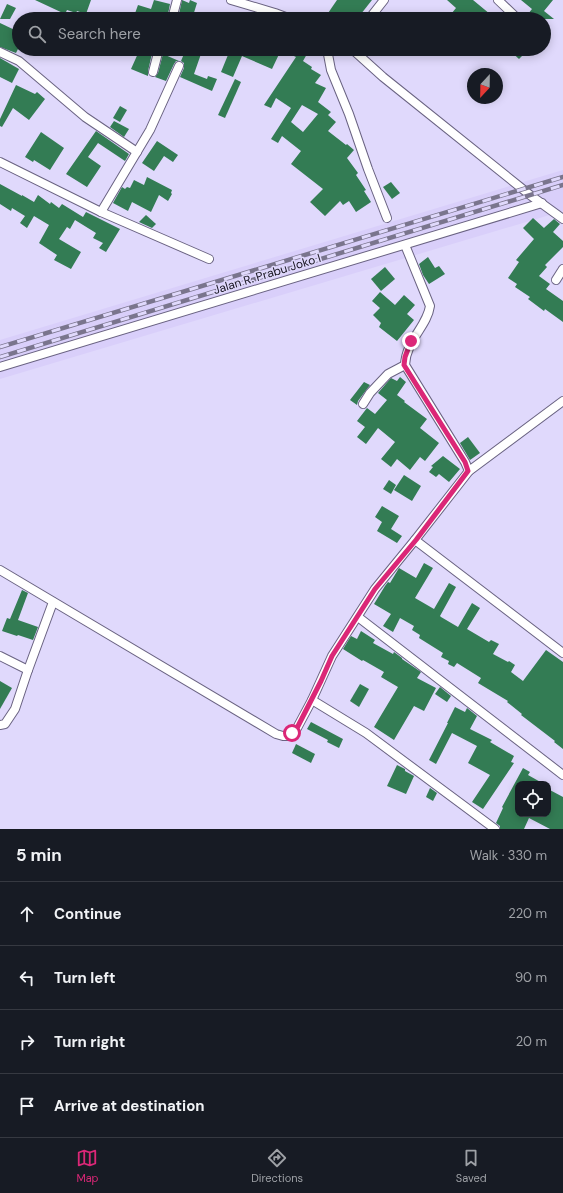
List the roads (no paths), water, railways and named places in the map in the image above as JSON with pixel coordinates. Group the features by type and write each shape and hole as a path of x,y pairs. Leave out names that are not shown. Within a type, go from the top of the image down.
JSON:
{"street":[{"path":"174,12 178,0"},
{"path":"231,0 269,12"},
{"path":"375,12 384,0"},
{"path":"498,0 511,12"},
{"path":"0,52 18,61 85,117 137,152"},
{"path":"153,72 157,56"},
{"path":"329,56 331,70 349,114 387,218"},
{"path":"360,56 383,77 563,219"},
{"path":"101,212 157,116 179,66"},
{"path":"0,162 101,212 209,259"},
{"name":"Jalan R. Prabu Joko I","path":"0,367 542,203"},
{"path":"404,245 430,306 428,316 411,341 405,357 404,365 465,462 468,471"},
{"path":"556,280 563,269"},
{"path":"363,404 370,393 388,374 404,365"},
{"path":"0,570 280,735 287,736 296,730 312,700 332,656 375,589 416,540 468,471 563,401"},
{"path":"416,540 563,653"},
{"path":"0,725 5,724 15,709 54,602"},
{"path":"358,617 563,775"},
{"path":"0,656 28,670"},
{"path":"312,700 366,733 495,829"}],"railway":[{"path":"0,347 563,177"},
{"path":"0,357 563,185"}]}
